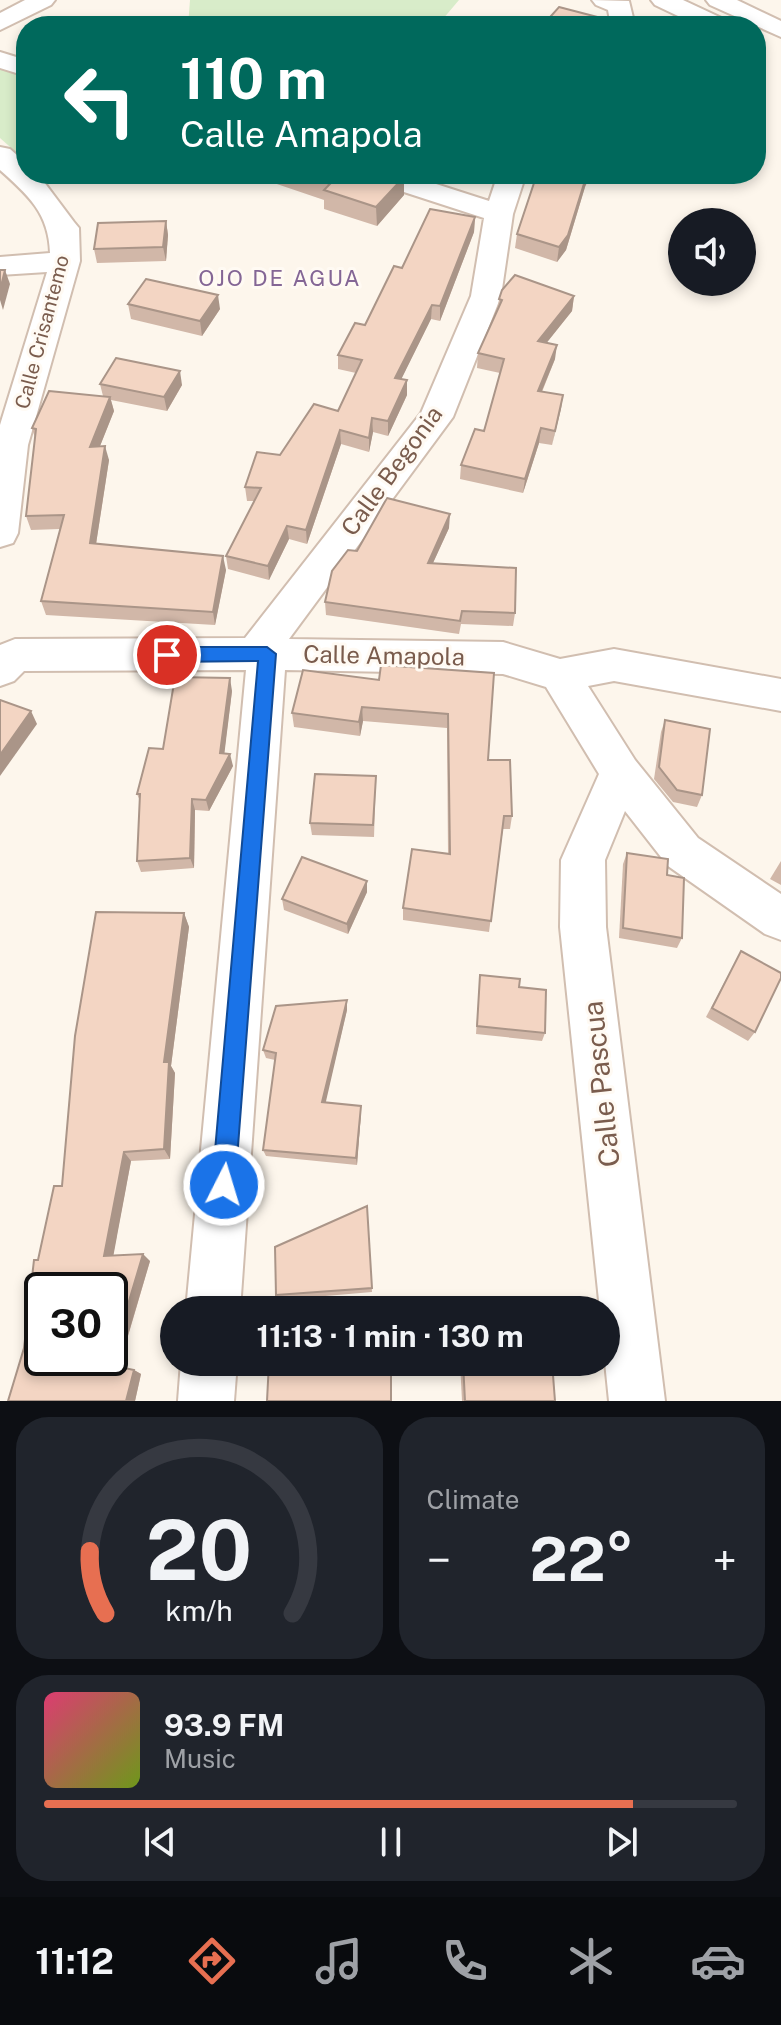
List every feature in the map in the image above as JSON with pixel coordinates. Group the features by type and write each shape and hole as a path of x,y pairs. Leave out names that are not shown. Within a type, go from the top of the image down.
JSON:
{"street":[{"path":"0,23 43,0"},
{"path":"604,0 620,6 622,16"},
{"path":"663,0 697,16"},
{"path":"718,0 748,16"},
{"path":"766,29 781,55"},
{"name":"Calle Crisantemo","path":"0,155 16,169"},
{"name":"Calle Crisantemo","path":"0,533 11,445 65,261 64,228 33,184"},
{"path":"408,184 499,214"},
{"name":"Calle Begonia","path":"261,654 436,417 486,296 499,214 509,184"},
{"path":"0,266 65,261"},
{"path":"214,1296 261,654"},
{"name":"Calle Amapola","path":"5,660 109,655 261,654 503,658 560,675"},
{"path":"781,695 614,665 560,675 620,773 683,852 781,919"},
{"name":"Calle Pascua","path":"620,773 583,860 583,927 637,1401"},
{"path":"206,1401 208,1376"}],"green space":[{"path":"190,0 459,0 445,16 189,16"},
{"path":"0,69 16,73 16,152 0,138"}],"building":[{"path":"559,7 594,16 551,16"},
{"path":"330,184 397,184 376,207 324,190"},
{"path":"534,184 584,184 568,235 559,247 517,234"},
{"path":"430,209 475,217 440,306 432,305 395,378 407,380 388,421 372,418 369,438 340,430 306,530 287,526 268,566 226,556 261,488 245,487 257,452 280,455 314,404 338,411 362,360 338,355 355,323 365,325 394,266 402,268"},
{"path":"166,221 163,247 94,249 98,223"},
{"path":"0,270 5,270 0,290"},
{"path":"515,275 574,296 538,341 557,345 538,391 563,395 555,431 541,428 525,479 461,465 475,429 484,431 504,359 478,353 502,300 499,299 502,290"},
{"path":"146,279 218,295 200,321 128,304"},
{"path":"116,358 180,371 164,397 100,384"},
{"path":"49,391 110,397 90,447 105,446 90,543 223,556 213,612 41,601 64,515 26,516 36,429 32,428"},
{"path":"387,498 450,514 428,563 516,568 515,613 462,611 460,621 325,602 332,571 348,550 357,551"},
{"path":"381,665 494,673 488,760 510,760 512,816 504,816 491,921 403,908 412,849 450,854 448,714 362,707 359,722 292,713 303,670 379,680"},
{"path":"175,677 230,678 220,753 230,754 206,800 192,799 190,858 137,861 140,794 137,794 149,748 163,749"},
{"path":"0,700 31,711 0,755"},
{"path":"665,720 710,729 702,795 677,790 659,767"},
{"path":"315,774 376,776 373,825 310,823"},
{"path":"627,853 668,859 667,875 684,878 682,938 623,928"},
{"path":"302,857 367,881 347,924 282,899"},
{"path":"96,912 184,913 164,1062 169,1062 164,1149 124,1152 104,1256 143,1254 128,1304 128,1272 33,1272 54,1186 62,1186 75,1036"},
{"path":"741,951 781,973 755,1032 712,1008"},
{"path":"480,975 520,979 519,987 546,990 545,1033 477,1026"},
{"path":"347,1000 322,1102 361,1106 356,1158 263,1150 276,1053 263,1050 276,1006"},
{"path":"367,1206 372,1288 276,1295 275,1247"},
{"path":"24,1348 24,1376 128,1376 128,1369 134,1370 126,1401 8,1401"},
{"path":"268,1376 391,1376 391,1401 267,1401"},
{"path":"464,1376 553,1376 555,1401 465,1401"}],"district":[{"name":"OJO DE AGUA","path":"280,278"}],"route":[{"path":"167,655 267,654 224,1185"}]}
